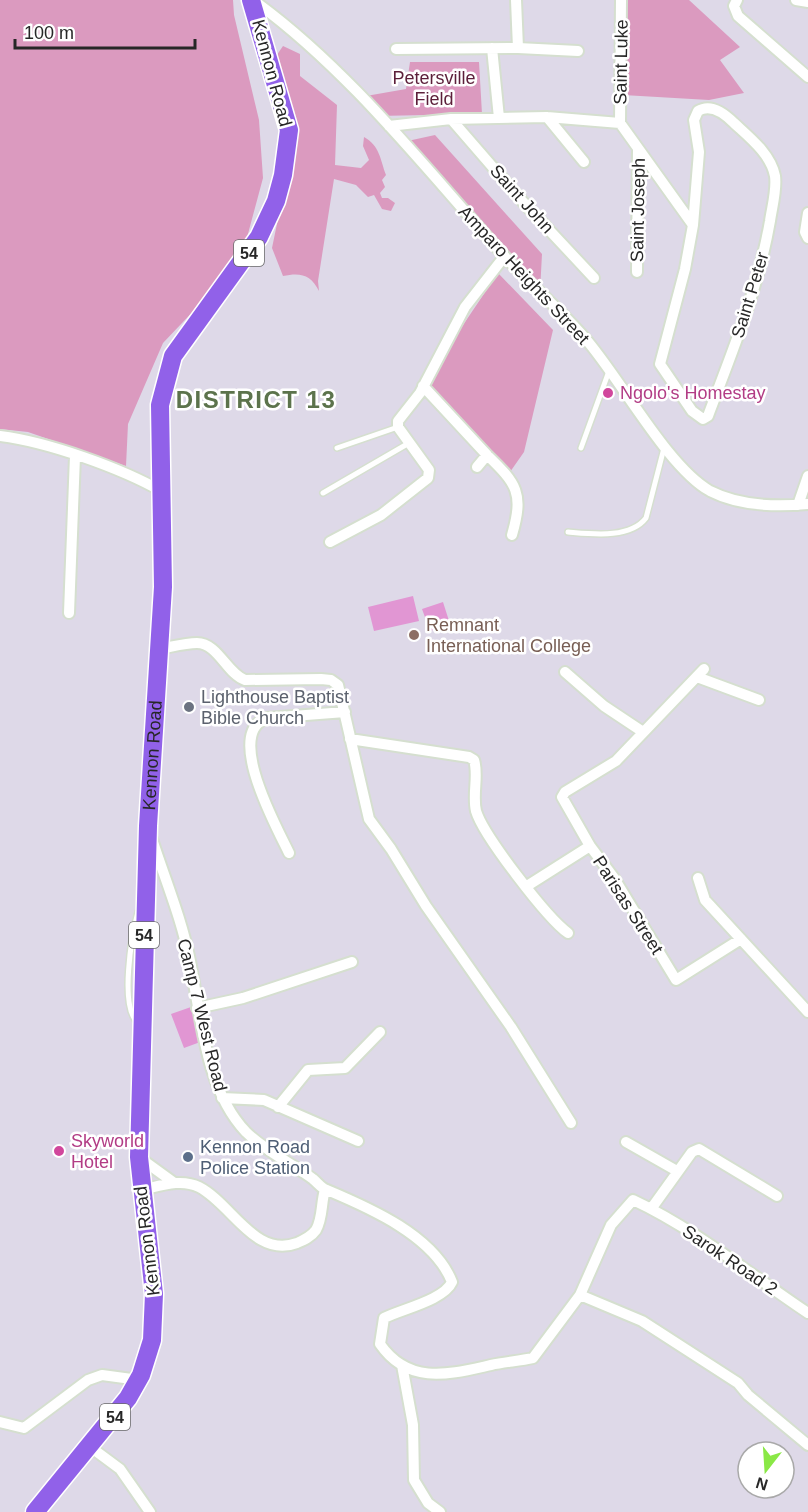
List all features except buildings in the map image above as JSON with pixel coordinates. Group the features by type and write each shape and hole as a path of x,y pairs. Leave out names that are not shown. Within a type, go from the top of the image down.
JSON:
{"highway":[{"name":"Kennon Road","path":"35,1512 116,1416 139,1380 150,1353 155,1314 139,1157 148,826 163,587 159,486 160,405 169,364 259,237 276,201 285,164 289,143 287,117 252,0"}],"street":[{"name":"Amparo Heights Street","path":"252,0 295,32 388,126 504,257 585,338 665,446 695,479 710,490 749,504 803,505"},
{"path":"516,0 518,48"},
{"name":"Saint Luke","path":"620,123 621,0"},
{"path":"798,0 808,2"},
{"path":"732,2 738,16 808,77"},
{"path":"492,48 499,118"},
{"path":"396,49 518,48 578,51"},
{"name":"Saint Peter","path":"708,108 731,119 758,145 772,168 775,182 765,249 754,296 708,416 703,419 692,411 660,364 685,269 693,225 699,152 694,120 698,111 708,108"},
{"path":"388,126 451,118 546,117 620,123 693,225"},
{"path":"546,117 584,162"},
{"name":"Saint John","path":"451,118 523,202 594,278"},
{"name":"Saint Joseph","path":"637,272 638,149"},
{"path":"808,213 805,232 808,238"},
{"path":"330,542 381,515 428,478 429,470 398,427 399,418 423,386 465,307 504,257"},
{"path":"423,386 513,480 516,488 517,509 512,535"},
{"path":"0,436 33,442 159,486"},
{"path":"477,467 487,455"},
{"path":"69,613 75,456"},
{"path":"803,505 808,476"},
{"path":"159,649 198,643 207,646 237,677 245,680 334,681 340,689 369,819 391,849 426,906 511,1027 571,1124"},
{"path":"565,672 610,711 643,732"},
{"path":"590,846 563,799 563,794 602,772 700,673 759,700"},
{"path":"289,852 255,771 249,745 250,732 259,721 267,718 345,712"},
{"path":"350,739 469,757 474,760 475,807 478,818 492,842 551,919 568,933"},
{"name":"Camp 7 West Road","path":"148,826 190,960 197,1008 222,1098 246,1132 325,1190 348,1197 387,1219 424,1245 446,1266 452,1282 444,1292 384,1317 381,1344 389,1357 421,1372 447,1376 533,1358 580,1294 611,1225 621,1210 633,1200 651,1209"},
{"name":"Parisas Street","path":"527,886 590,846 619,886 676,980 741,939"},
{"path":"698,878 705,900 808,1012"},
{"path":"197,1008 243,998 352,962"},
{"path":"278,1107 308,1070 345,1068 380,1032"},
{"path":"222,1098 264,1100 358,1141"},
{"path":"626,1142 677,1172"},
{"path":"651,1209 692,1152 699,1149 777,1196"},
{"path":"139,1157 173,1182 198,1187 217,1199 267,1244 280,1247 306,1239 316,1230 325,1190"},
{"path":"141,1190 173,1182"},
{"name":"Sarok Road 2","path":"651,1209 808,1313"},
{"path":"580,1294 642,1321 738,1383 748,1395 808,1444"},
{"path":"402,1365 413,1425 414,1480 428,1503 440,1512"},
{"path":"0,1422 24,1428 88,1380 102,1375 139,1380"},
{"path":"89,1446 120,1469 150,1512"}],"lane":[{"path":"581,448 610,370"},
{"path":"337,448 398,427"},
{"path":"323,493 410,443"},
{"path":"568,532 622,532 642,523 665,446"}],"green space":[{"path":"0,0 233,0 234,15 259,120 263,178 245,245 222,281 163,343 128,424 126,466 28,432 0,429"},
{"path":"624,0 689,0 740,47 720,60 744,93 709,100 623,95"},
{"path":"283,46 300,54 300,76 337,105 335,165 361,168 369,160 363,146 364,137 373,144 381,158 386,175 382,180 385,187 380,193 382,198 388,198 395,203 391,211 382,209 374,195 368,197 356,185 334,179 318,281 319,291 313,281 305,276 295,274 283,276 272,248 293,146 272,62"},
{"name":"Petersville Field","path":"410,62 479,62 482,114 376,116 366,96 406,89"},
{"name":"Petersville Field","path":"435,135 542,254 540,291 403,142"},
{"path":"498,273 553,330 524,452 510,472 424,383"}],"shaded area":[{"path":"413,596 419,621 374,631 368,607"},
{"path":"443,602 450,624 430,631 422,609"},
{"path":"191,1007 203,1041 184,1048 171,1014"}],"place":[{"name":"Ngolo's Homestay","path":"608,393"},
{"name":"Remnant International College","path":"414,635"},
{"name":"Lighthouse Baptist Bible Church","path":"189,707"},
{"name":"Skyworld Hotel","path":"59,1151"},
{"name":"Kennon Road Police Station","path":"188,1157"}],"district":[{"name":"DISTRICT 13","path":"256,399"}]}
